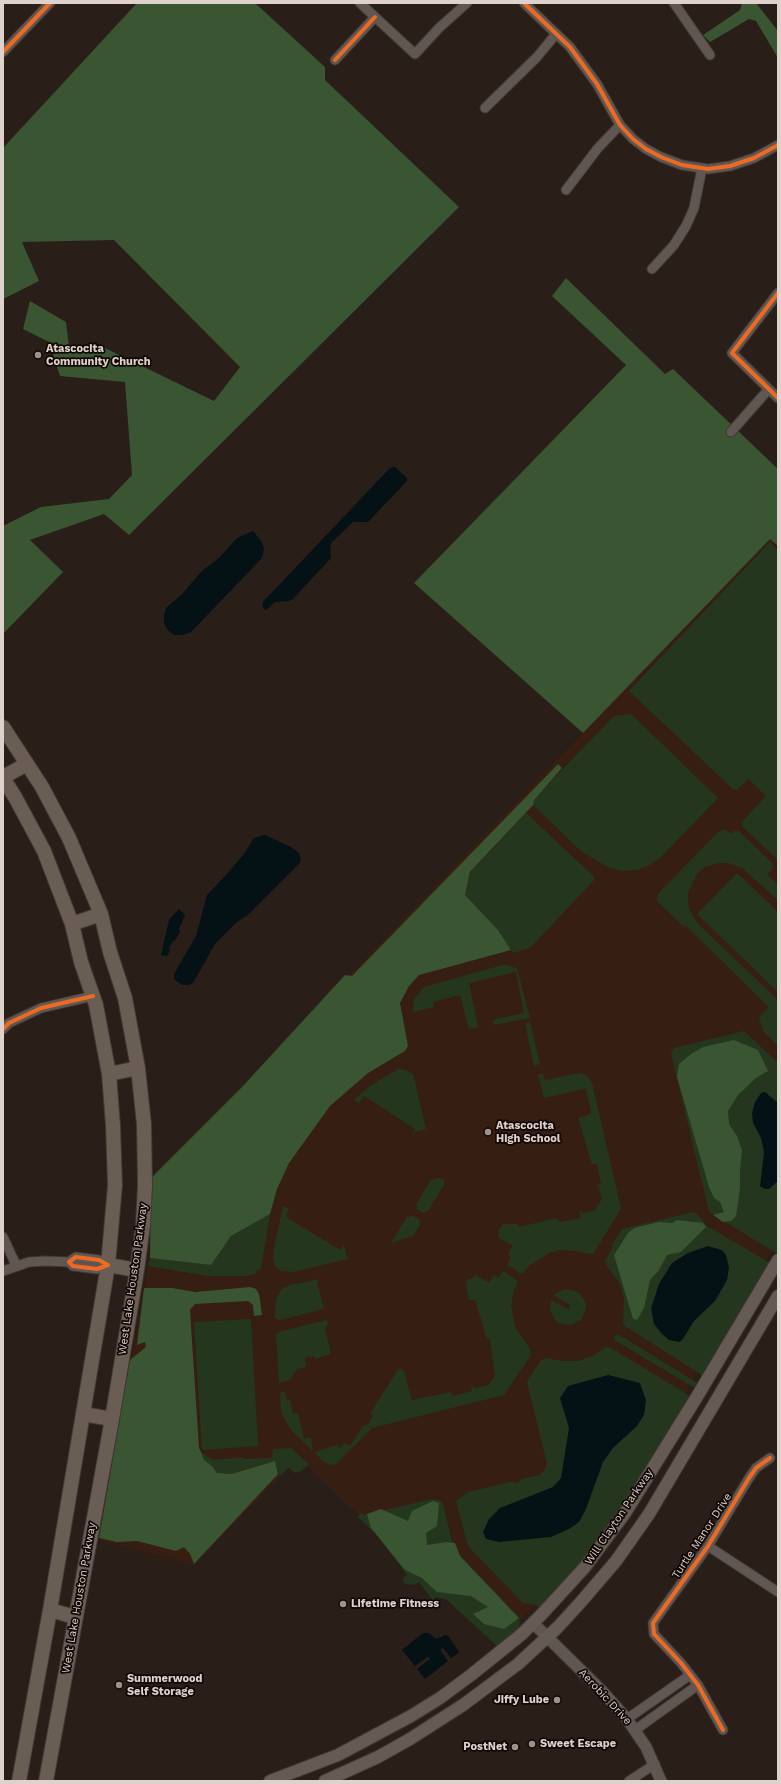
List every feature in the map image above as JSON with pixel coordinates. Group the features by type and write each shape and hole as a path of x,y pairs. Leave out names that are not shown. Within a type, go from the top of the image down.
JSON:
{"main road":[{"name":"West Lake Houston Parkway","path":"3,727 42,787 69,838 101,914 110,952 125,998 138,1068 144,1124 145,1185 143,1225 137,1270 112,1419 46,1781"},
{"path":"19,1781 50,1610 108,1265 114,1185 113,1126 109,1074 93,996 81,962 72,924 44,851 3,777 27,764"},
{"path":"72,924 101,914"},
{"path":"109,1074 138,1068"},
{"name":"Will Clayton Parkway","path":"270,1781 338,1755 411,1716 440,1698 471,1675 533,1623 582,1571 625,1513 698,1395 778,1260"},
{"path":"108,1265 137,1270"},
{"name":"Will Clayton Parkway","path":"325,1781 378,1757 439,1722 504,1676 547,1637 599,1582 650,1514 778,1296"},
{"path":"83,1414 112,1419"},
{"path":"50,1610 75,1616"}],"street":[{"path":"3,52 50,3"},
{"path":"360,3 415,54 439,28 466,3"},
{"path":"524,3 570,47 597,84 620,125 646,149 661,157 682,165 702,168 730,166 754,158 778,145"},
{"path":"674,3 710,55"},
{"path":"335,60 375,17"},
{"path":"485,108 537,58 556,34"},
{"path":"566,190 591,156 620,125"},
{"path":"652,269 674,245 686,226 694,208 702,168"},
{"path":"778,293 732,353 768,390 778,398"},
{"path":"731,432 768,390"},
{"path":"3,1029 9,1024 41,1008 93,996"},
{"path":"3,1237 16,1265"},
{"path":"3,1271 16,1265 45,1261 69,1262 73,1266 97,1269 108,1265"},
{"name":"Turtle Manor Drive","path":"690,1674 654,1634 653,1627 657,1616 708,1546 756,1468 770,1458"},
{"path":"708,1546 778,1592"},
{"name":"Aerobic Drive","path":"533,1623 603,1692 627,1720 635,1730 655,1764 662,1781"},
{"path":"627,1720 690,1674 698,1685 723,1730"},
{"path":"635,1730 698,1685"},
{"path":"629,1781 655,1764"}],"shaded area":[{"path":"395,467 407,478 407,481 368,522 353,522 332,542 330,546 331,558 293,599 289,601 275,602 266,610 263,608 262,603 390,468"},
{"path":"253,531 262,542 264,549 262,558 191,632 183,635 174,635 167,629 164,623 166,608 182,594 202,571 219,558 237,538"},
{"name":"Atascocita High School","path":"770,538 778,546 778,1241 609,1519 542,1599 496,1644 298,1458 194,1565 101,1541 151,1248 154,1178"},
{"path":"265,835 291,847 299,853 301,859 299,864 249,914 237,922 215,944 193,983 182,985 174,979 174,974 196,936 207,895 244,854 254,838"},
{"path":"179,909 185,915 179,929 180,931 175,941 173,941 169,948 170,950 167,956 161,955 169,920"},
{"path":"765,1092 778,1103 778,1181 769,1189 765,1189 760,1186 764,1152 761,1138 753,1123 752,1113 755,1102 761,1093"},
{"path":"708,1246 722,1250 726,1255 729,1268 727,1280 715,1301 694,1321 683,1339 680,1342 669,1340 654,1324 651,1308 659,1284 672,1263 688,1253"},
{"path":"608,1375 640,1383 646,1400 644,1415 637,1426 613,1448 603,1462 586,1509 579,1522 569,1529 551,1537 499,1542 486,1539 483,1532 489,1519 500,1508 553,1487 561,1478 569,1428 560,1398 568,1386"},
{"path":"423,1633 429,1633 436,1639 446,1635 459,1652 451,1658 443,1648 441,1649 448,1661 425,1679 417,1669 430,1659 429,1657 415,1666 402,1650"}],"green space":[{"path":"137,3 255,3 325,67 325,80 459,207 129,535 104,514 30,540 63,572 3,634 3,526 41,507 109,499 132,475 125,382 60,376 49,342 23,329 30,301 66,322 69,347 105,348 214,401 240,367 114,240 22,242 39,281 3,299 3,148"},
{"path":"742,3 756,3 778,31 778,58 756,21 749,19 710,42 703,35 740,10"},
{"path":"566,278 665,374 673,369 778,469 778,546 770,539 583,733 414,583 626,365 552,296"},
{"path":"770,542 778,550 778,860 743,827 742,822 766,796 749,779 737,790 733,789 629,691"},
{"path":"631,714 718,798 659,859 650,865 637,870 623,871 610,868 582,852 533,805 533,800 614,716"},
{"path":"558,764 562,768 534,800 533,805 470,872 465,895 498,930 511,950 419,975 409,986 400,1003 408,1046 405,1051 368,1073 330,1106 289,1163 277,1189 270,1214 231,1236 211,1265 150,1258 151,1178 242,1087 345,975 352,976"},
{"path":"526,813 589,872 594,877 594,880 530,948 513,953 498,930 465,895 471,872"},
{"path":"725,829 731,834 734,831 739,831 773,864 773,868 767,875 778,885 778,900 742,868 728,863 719,863 705,867 696,875 688,893 688,906 698,924 778,1000 778,1046 763,1031 759,1017 769,1007 685,925 685,928 657,901 658,894 718,832"},
{"path":"737,873 778,912 778,992 697,914"},
{"path":"506,964 507,966 517,968 530,1018 494,1025 493,1020 524,1013 516,972 469,983 478,1027 469,1029 460,995 433,1002 434,1007 413,1012 414,999 424,987"},
{"path":"530,1022 540,1064 534,1066 525,1023"},
{"path":"744,1031 778,1063 778,1251 776,1253 709,1212 671,1053 674,1048"},
{"path":"734,1040 758,1050 768,1071 756,1078 738,1095 728,1111 729,1124 737,1136 742,1150 740,1189 736,1216 731,1221 723,1222 713,1215 724,1212 720,1202 714,1198 709,1187 677,1077 679,1064 691,1054 703,1047"},
{"path":"398,1069 406,1070 413,1074 426,1129 415,1132 412,1136 415,1129 364,1096 359,1103 354,1100 370,1086"},
{"path":"543,1073 545,1080 580,1073 586,1075 592,1083 621,1208 594,1253 590,1254 560,1250 549,1253 530,1265 522,1274 507,1265 511,1258 508,1254 513,1246 499,1238 498,1232 503,1224 517,1224 519,1227 557,1218 560,1222 581,1218 579,1210 584,1213 595,1210 602,1199 599,1188 596,1185 601,1184 597,1164 592,1164 578,1118 590,1114 591,1112 586,1090 584,1089 544,1098 538,1074"},
{"path":"439,1178 444,1180 444,1185 428,1211 423,1213 418,1210 416,1205 431,1180"},
{"path":"283,1206 289,1209 286,1217 340,1250 344,1245 348,1259 294,1272 281,1271 276,1267 273,1258"},
{"path":"693,1212 697,1214 707,1226 770,1263 702,1375 623,1325 624,1299 619,1282 606,1265 605,1261 613,1247 611,1246 622,1229"},
{"path":"270,1214 261,1268 254,1274 246,1276 208,1276 148,1266 150,1258 211,1265 231,1236"},
{"path":"413,1216 419,1219 420,1225 413,1236 391,1243 407,1217"},
{"path":"677,1220 703,1223 706,1227 681,1252 667,1255 659,1270 650,1280 644,1308 637,1320 633,1319 614,1255 628,1233 634,1228 659,1222 672,1223"},
{"path":"503,1271 518,1281 513,1293 511,1306 515,1327 530,1349 531,1355 504,1395 372,1428 336,1464 330,1465 324,1462 314,1452 337,1445 341,1448 344,1443 350,1446 364,1425 367,1426 373,1416 370,1414 399,1368 404,1371 411,1399 413,1400 450,1392 453,1396 472,1391 471,1385 476,1388 489,1385 495,1376 490,1339 486,1337 476,1302 474,1300 469,1300 466,1283 468,1279 472,1279 475,1275 489,1283 494,1275 499,1278"},
{"path":"320,1279 317,1283 324,1309 280,1320 275,1318 276,1299 282,1289 290,1285"},
{"path":"250,1287 256,1289 259,1294 262,1315 254,1316 253,1305 248,1301 195,1304 190,1310 199,1448 204,1460 212,1466 217,1473 231,1474 275,1461 278,1474 194,1564 190,1554 184,1547 176,1551 137,1541 117,1542 99,1538 130,1360 146,1347 145,1342 137,1345 144,1288 172,1288 195,1292"},
{"path":"565,1289 579,1293 586,1303 586,1308 581,1320 571,1325 559,1323 555,1320 550,1309 551,1300 568,1309 570,1308 570,1305 553,1295"},
{"path":"251,1319 258,1446 202,1450 194,1322"},
{"path":"327,1320 328,1324 325,1329 331,1354 315,1359 314,1356 305,1358 305,1367 297,1369 290,1380 279,1383 276,1334"},
{"path":"618,1334 696,1382 698,1384 697,1387 693,1387 616,1341 614,1339 615,1335"},
{"path":"606,1347 609,1347 687,1394 690,1400 635,1490 584,1560 539,1608 536,1605 523,1603 468,1546 456,1501 468,1492 511,1482 518,1483 522,1479 540,1475 544,1471 547,1464 527,1382 541,1360 546,1358 561,1361 579,1361 594,1355"},
{"path":"284,1391 287,1400 290,1399 293,1414 298,1413 304,1439 311,1437 313,1451 292,1431 283,1417 280,1393"},
{"path":"291,1448 309,1464 301,1471 295,1473 289,1468 280,1476 277,1468 270,1462 231,1474 217,1473 212,1466 204,1460 201,1452 213,1460 243,1457 244,1459 272,1458 273,1449"},
{"path":"432,1499 441,1501 443,1504 455,1554 520,1621 519,1629 498,1647 446,1599 436,1597 433,1601 419,1582 414,1585 405,1584 402,1579 407,1575 378,1536 358,1517 361,1513 364,1515"},
{"path":"433,1501 439,1503 437,1526 426,1533 427,1545 447,1542 455,1543 460,1556 519,1618 504,1629 484,1624 473,1614 488,1607 471,1596 437,1592 422,1578 405,1570 371,1528 367,1514 381,1509 408,1521 412,1511"}],"cycle path":[{"path":"3,52 50,3"},
{"path":"524,3 570,47 597,84 620,125 633,139 646,149 661,157 682,165 708,169 730,166 754,158 778,145"},
{"path":"335,60 375,17"},
{"path":"778,293 732,353 778,398"},
{"path":"3,1029 9,1023 41,1008 93,996"},
{"path":"76,1257 99,1260 108,1265 97,1269 73,1266 69,1262 76,1257"},
{"path":"723,1730 698,1685 681,1663 654,1634 653,1623 708,1546 756,1468 770,1458"}],"place":[{"name":"Atascocita Community Church","path":"38,355"},
{"name":"Atascocita High School","path":"488,1132"},
{"name":"Lifetime Fitness","path":"343,1604"},
{"name":"Summerwood Self Storage","path":"119,1685"},
{"name":"Jiffy Lube","path":"557,1700"},
{"name":"Sweet Escape","path":"532,1744"},
{"name":"PostNet","path":"515,1747"}]}
